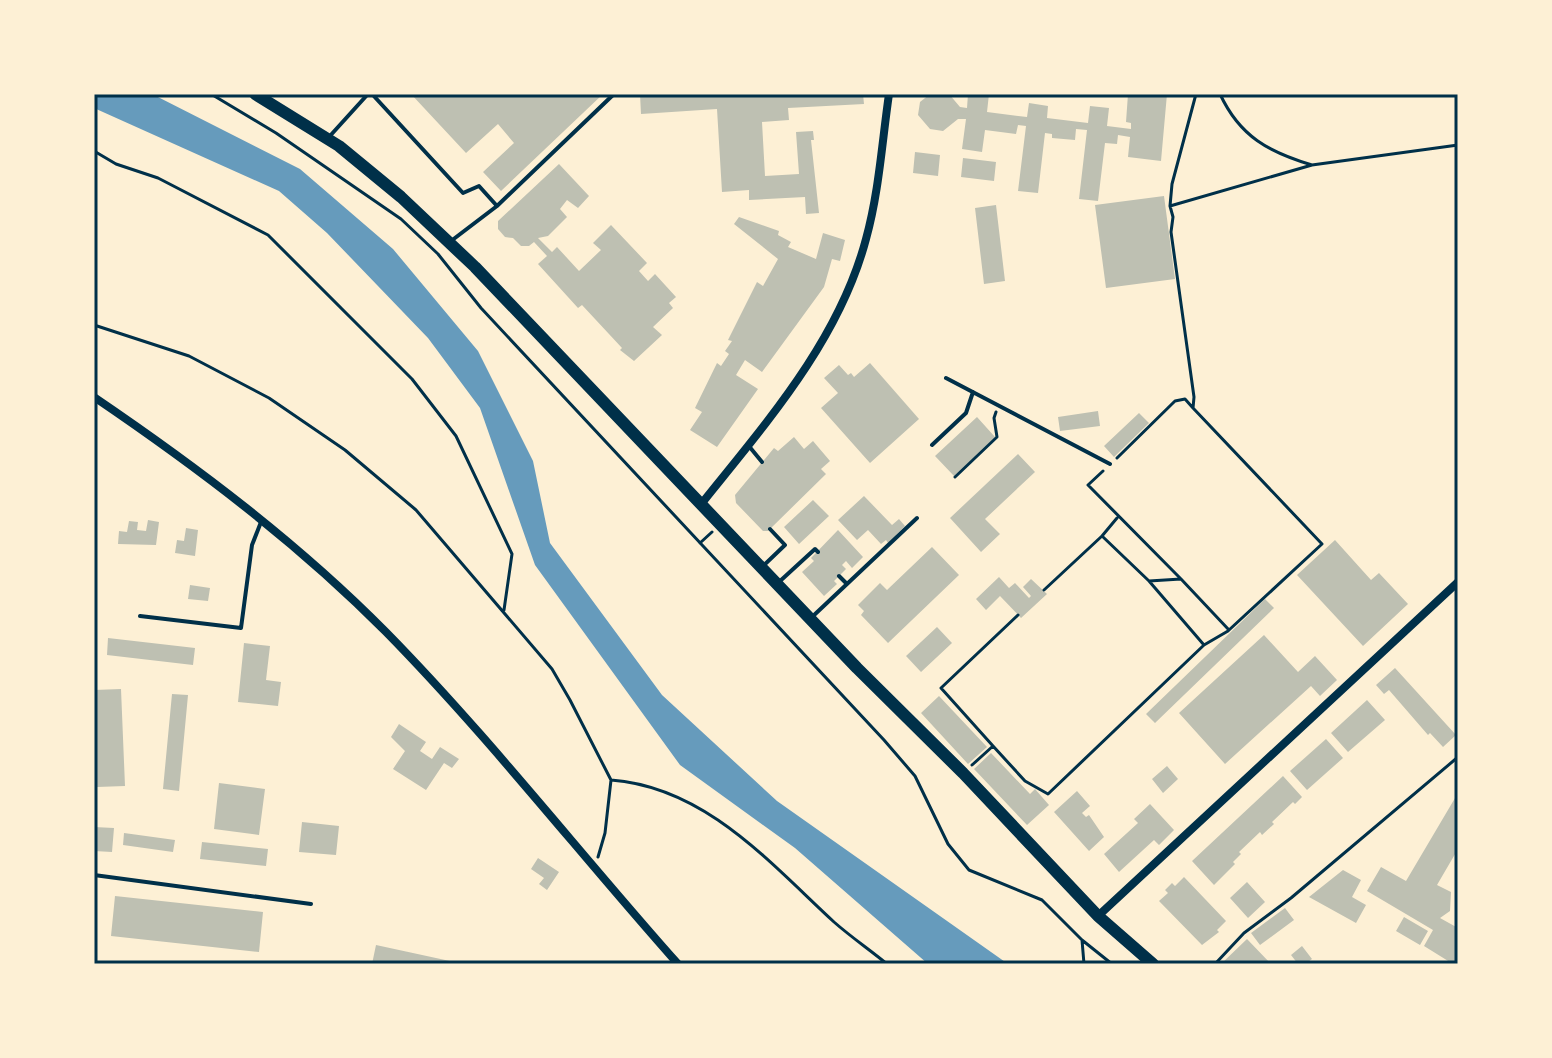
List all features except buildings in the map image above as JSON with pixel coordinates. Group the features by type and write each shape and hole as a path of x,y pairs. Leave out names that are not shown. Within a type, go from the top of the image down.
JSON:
{"main road":[{"path":"255,94 327,139 381,179 450,242 1098,916 1153,964"}],"street":[{"path":"702,503 819,349 836,318 854,276 872,212 889,94"},
{"path":"94,397 191,464 323,573 385,631 455,705 678,964"},
{"path":"1098,916 1458,582"}],"lane":[{"path":"327,139 370,94 463,193 479,186 497,206"},
{"path":"450,242 497,206 614,94"},
{"path":"946,378 1110,464"},
{"path":"932,445 966,413 973,392"},
{"path":"748,445 762,462"},
{"path":"810,618 917,518"},
{"path":"140,616 241,628 252,545 261,522"},
{"path":"761,567 785,545 770,529"},
{"path":"777,584 815,549 818,552"},
{"path":"839,576 847,584"},
{"path":"94,875 311,904"}],"path":[{"path":"211,94 362,191 401,219 438,254 481,308 884,740 915,776 948,844 969,870 1042,900 1082,940 1112,964"},
{"path":"1193,408 1170,206 1172,184 1196,94"},
{"path":"1220,94 1242,128 1259,144 1312,165"},
{"path":"1170,206 1312,165 1458,145"},
{"path":"94,151 116,164 158,178 268,235 412,379 456,436 512,554 504,611"},
{"path":"94,325 189,356 269,398 345,450 416,510 552,669 611,780 605,833 599,856 592,867"},
{"path":"1018,615 941,688 1025,781 1048,794 1204,645 1229,630 1322,544 1185,399 1175,401 1088,485 1229,630"},
{"path":"955,477 997,437 994,418 999,405"},
{"path":"1044,590 1118,517"},
{"path":"1102,536 1149,581 1204,645"},
{"path":"1149,581 1181,579"},
{"path":"963,773 993,746"},
{"path":"1215,964 1244,933 1291,898 1458,757"},
{"path":"1450,764 1458,770"},
{"path":"611,780 661,790 714,817 772,861 836,923 887,964"},
{"path":"1082,940 1084,964"}],"water":[{"path":"94,94 152,94 300,169 393,249 478,351 533,461 550,543 662,695 777,801 1008,964 928,964 795,848 680,765 535,565 480,408 428,338 327,233 279,191 94,108"}]}
